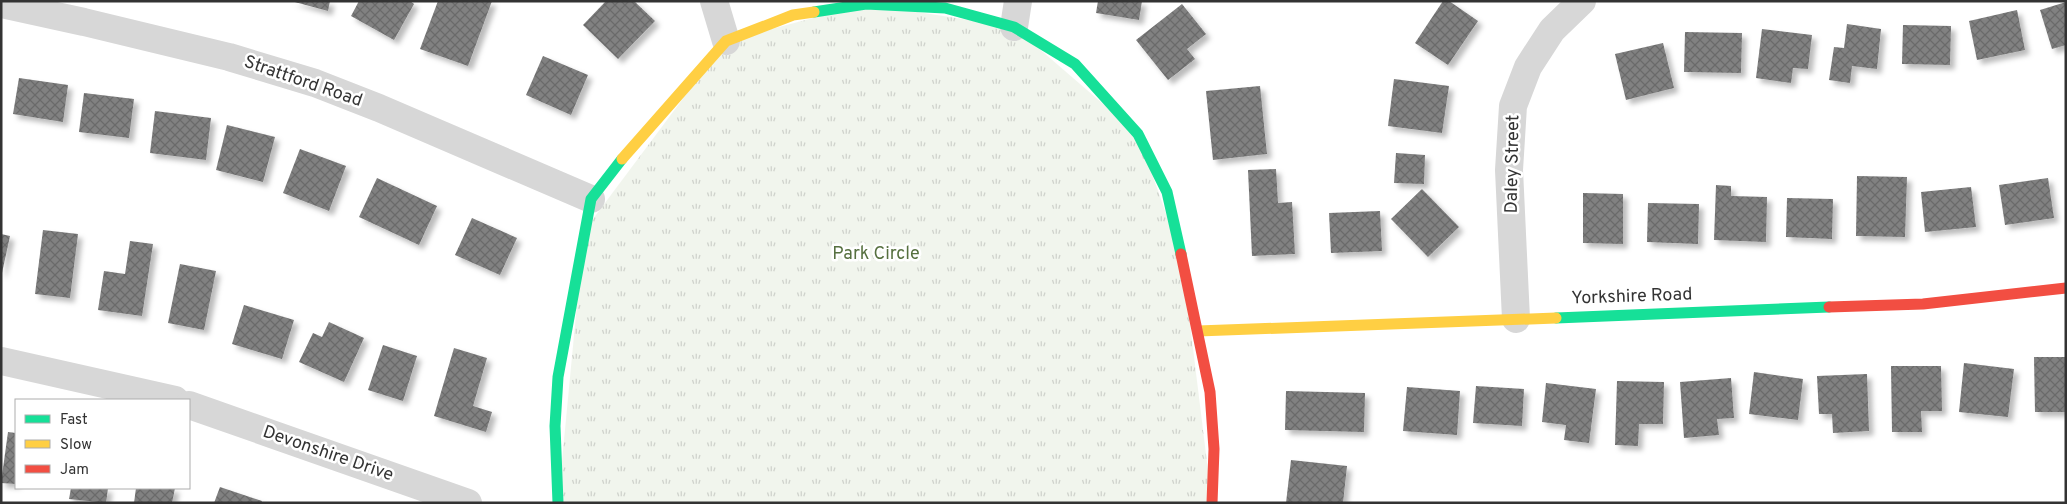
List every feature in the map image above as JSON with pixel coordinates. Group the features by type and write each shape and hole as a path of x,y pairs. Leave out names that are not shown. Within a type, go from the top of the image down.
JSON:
{"street":[{"path":"714,1 726,41"},
{"name":"Daley Street","path":"1516,319 1509,170 1513,106 1528,66 1552,30 1582,1"},
{"name":"Strattford Road","path":"1,4 229,57 315,83 379,108 592,199"},
{"path":"558,503 555,426 558,377 584,231 592,199 634,143 726,41 793,15 866,4 1016,14 1075,64 1138,134 1166,192 1198,331 1210,392 1214,448 1212,503"},
{"name":"Yorkshire Road","path":"1198,331 1924,304 2066,288"},
{"path":"1,361 170,399"},
{"name":"Devonshire Drive","path":"190,405 468,503"}],"green space":[{"name":"Park Circle","path":"866,4 1014,27 1138,134 1182,259 1212,503 558,503 584,231 726,41"}],"building":[{"path":"291,1 330,1 328,11"},
{"path":"359,1 410,1 414,4 394,40 351,16"},
{"path":"438,1 492,1 468,66 420,49"},
{"path":"606,1 634,1 655,21 618,59 583,25"},
{"path":"1098,1 1142,1 1139,20 1096,13"},
{"path":"1443,1 1449,1 1478,21 1448,65 1415,43"},
{"path":"2066,2 2066,45 2052,49 2040,10"},
{"path":"1182,4 1206,34 1187,49 1195,59 1168,80 1136,40"},
{"path":"2017,10 2025,50 1977,60 1969,21"},
{"path":"1847,24 1881,29 1877,69 1852,66 1850,83 1829,80 1834,47 1844,48"},
{"path":"1903,25 1951,26 1950,65 1902,64"},
{"path":"1762,29 1812,35 1808,69 1793,68 1791,83 1756,78"},
{"path":"1685,32 1742,33 1741,73 1684,72"},
{"path":"1663,43 1674,88 1626,100 1615,54"},
{"path":"543,56 588,75 571,115 526,95"},
{"path":"19,78 68,85 63,122 13,114"},
{"path":"1394,79 1449,86 1442,133 1388,126"},
{"path":"1260,86 1267,154 1213,160 1206,91"},
{"path":"84,93 134,99 129,138 79,132"},
{"path":"155,111 211,118 206,160 150,153"},
{"path":"227,125 275,137 263,182 216,170"},
{"path":"300,149 346,166 329,211 283,193"},
{"path":"1396,153 1425,155 1424,184 1394,183"},
{"path":"1276,169 1278,203 1292,202 1295,254 1252,256 1248,170"},
{"path":"1857,176 1907,177 1905,237 1856,236"},
{"path":"377,178 437,206 419,245 359,217"},
{"path":"2048,178 2054,218 2005,225 1999,185"},
{"path":"1716,185 1731,186 1731,196 1767,197 1766,242 1714,240"},
{"path":"1971,187 1976,227 1925,232 1921,192"},
{"path":"1422,189 1459,227 1428,257 1391,219"},
{"path":"1583,193 1623,194 1623,244 1583,243"},
{"path":"1787,198 1833,199 1832,239 1786,237"},
{"path":"1648,203 1699,204 1698,244 1647,242"},
{"path":"1380,211 1382,251 1331,253 1329,213"},
{"path":"472,218 517,238 500,275 455,255"},
{"path":"43,230 78,234 70,298 35,294"},
{"path":"1,234 10,236 2,273 1,273"},
{"path":"130,241 153,244 142,316 98,310 104,271 125,274"},
{"path":"180,264 216,271 204,330 168,323"},
{"path":"244,305 294,320 282,359 232,344"},
{"path":"329,322 364,338 344,382 299,362 313,333 322,337"},
{"path":"383,345 417,356 403,401 368,390"},
{"path":"454,348 487,358 473,406 492,412 486,432 434,416"},
{"path":"2034,357 2066,357 2066,412 2035,412"},
{"path":"1964,363 2014,369 2008,417 1959,412"},
{"path":"1891,366 1941,366 1942,411 1921,411 1922,432 1892,432"},
{"path":"1754,372 1803,379 1798,420 1749,414"},
{"path":"1867,374 1869,431 1833,433 1832,414 1819,414 1817,376"},
{"path":"1731,378 1734,418 1717,419 1719,435 1684,438 1680,382"},
{"path":"1617,381 1664,382 1663,424 1639,424 1638,446 1615,445"},
{"path":"1546,383 1596,389 1589,443 1564,440 1566,425 1542,422"},
{"path":"1476,386 1524,389 1522,426 1473,423"},
{"path":"1407,387 1460,391 1457,435 1403,431"},
{"path":"1286,391 1365,393 1364,432 1285,430"},
{"path":"8,432 15,433 15,484 1,483"},
{"path":"1291,460 1347,466 1343,503 1286,503"},
{"path":"220,487 262,501 261,503 214,503"},
{"path":"71,489 108,489 106,503 69,499"},
{"path":"136,489 175,489 172,503 134,503"}],"traffic: fast":[{"path":"814,12 866,4 945,8 1014,27 1075,64 1138,134 1167,192 1181,254"},
{"path":"558,503 555,426 558,377 591,199 622,159"},
{"path":"1556,318 1829,307"}],"traffic: slow":[{"path":"622,159 726,41 793,15 814,12"},
{"path":"1198,331 1556,318"}],"traffic: jam":[{"path":"1181,254 1210,392 1214,449 1212,503"},
{"path":"1829,307 1923,304 2066,288"}]}
